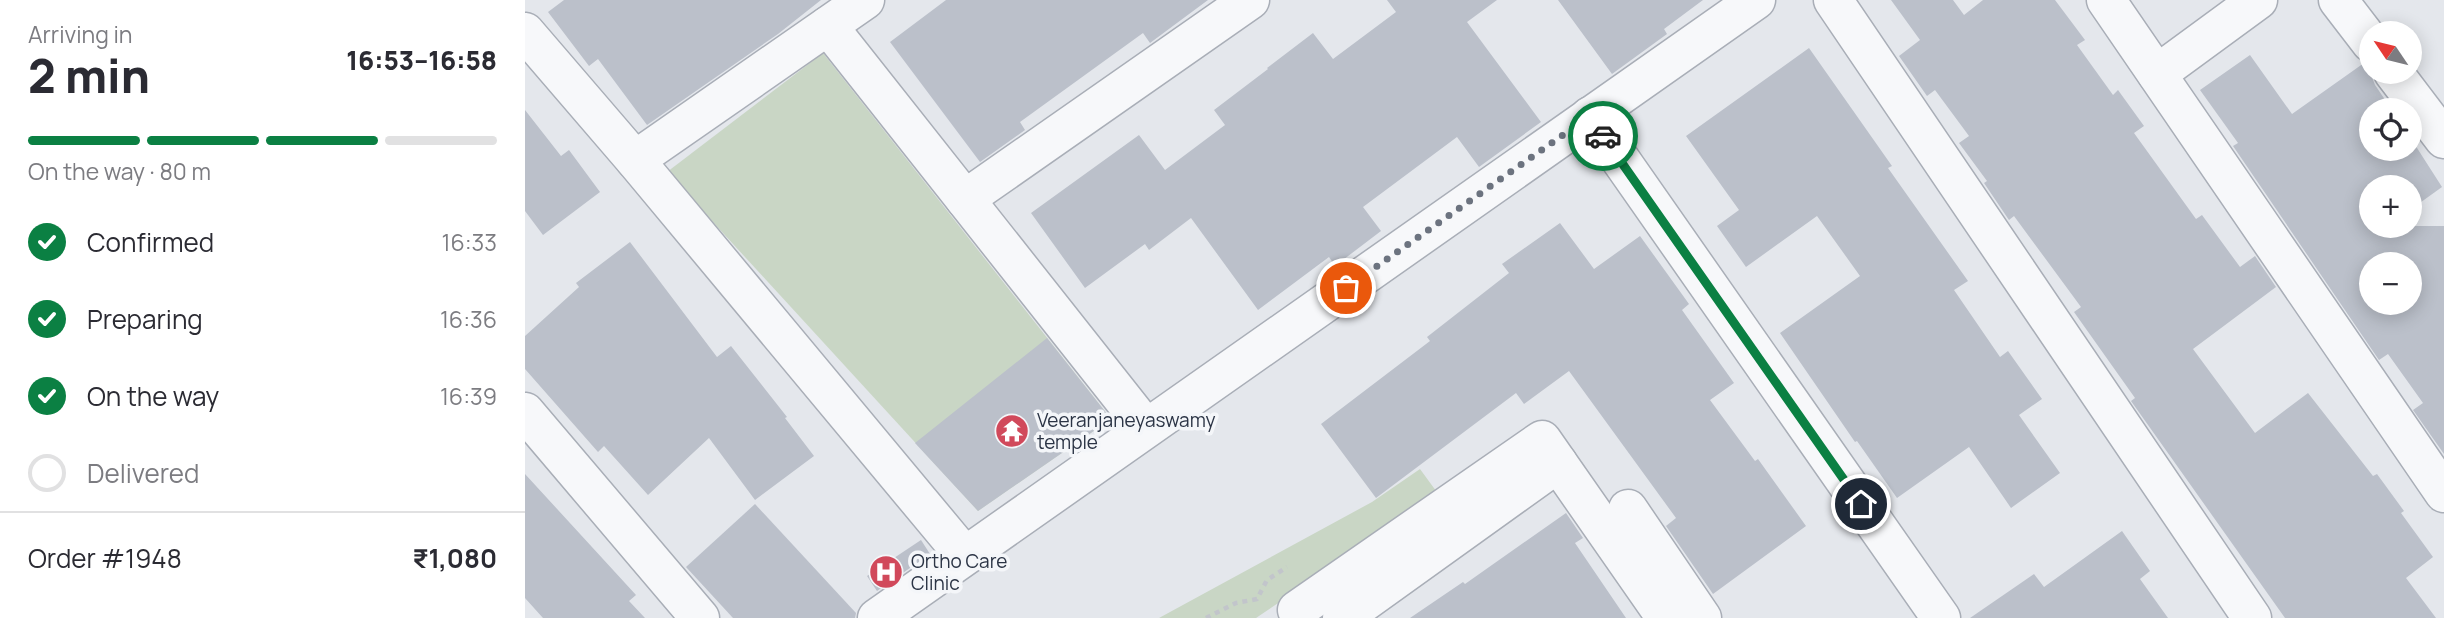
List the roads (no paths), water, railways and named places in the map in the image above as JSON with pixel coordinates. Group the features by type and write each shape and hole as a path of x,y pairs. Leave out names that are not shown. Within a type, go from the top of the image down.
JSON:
{"street":[{"path":"635,160 865,0"},
{"path":"965,199 1250,0"},
{"path":"877,618 1756,0"},
{"path":"1833,0 2252,618"},
{"path":"2106,0 2444,493"},
{"path":"2157,74 2258,0"},
{"path":"2338,0 2359,27"},
{"path":"828,26 1146,428"},
{"path":"525,32 964,555"},
{"path":"2402,84 2444,138"},
{"path":"1590,116 1941,618"},
{"path":"525,412 700,618"},
{"path":"1297,610 1542,440 1666,618"},
{"path":"1342,618 1558,463"},
{"path":"1628,509 1702,618"}],"place":[{"name":"Veeranjaneyaswamy temple","path":"1012,431"},
{"name":"Ortho Care Clinic","path":"886,572"}]}
